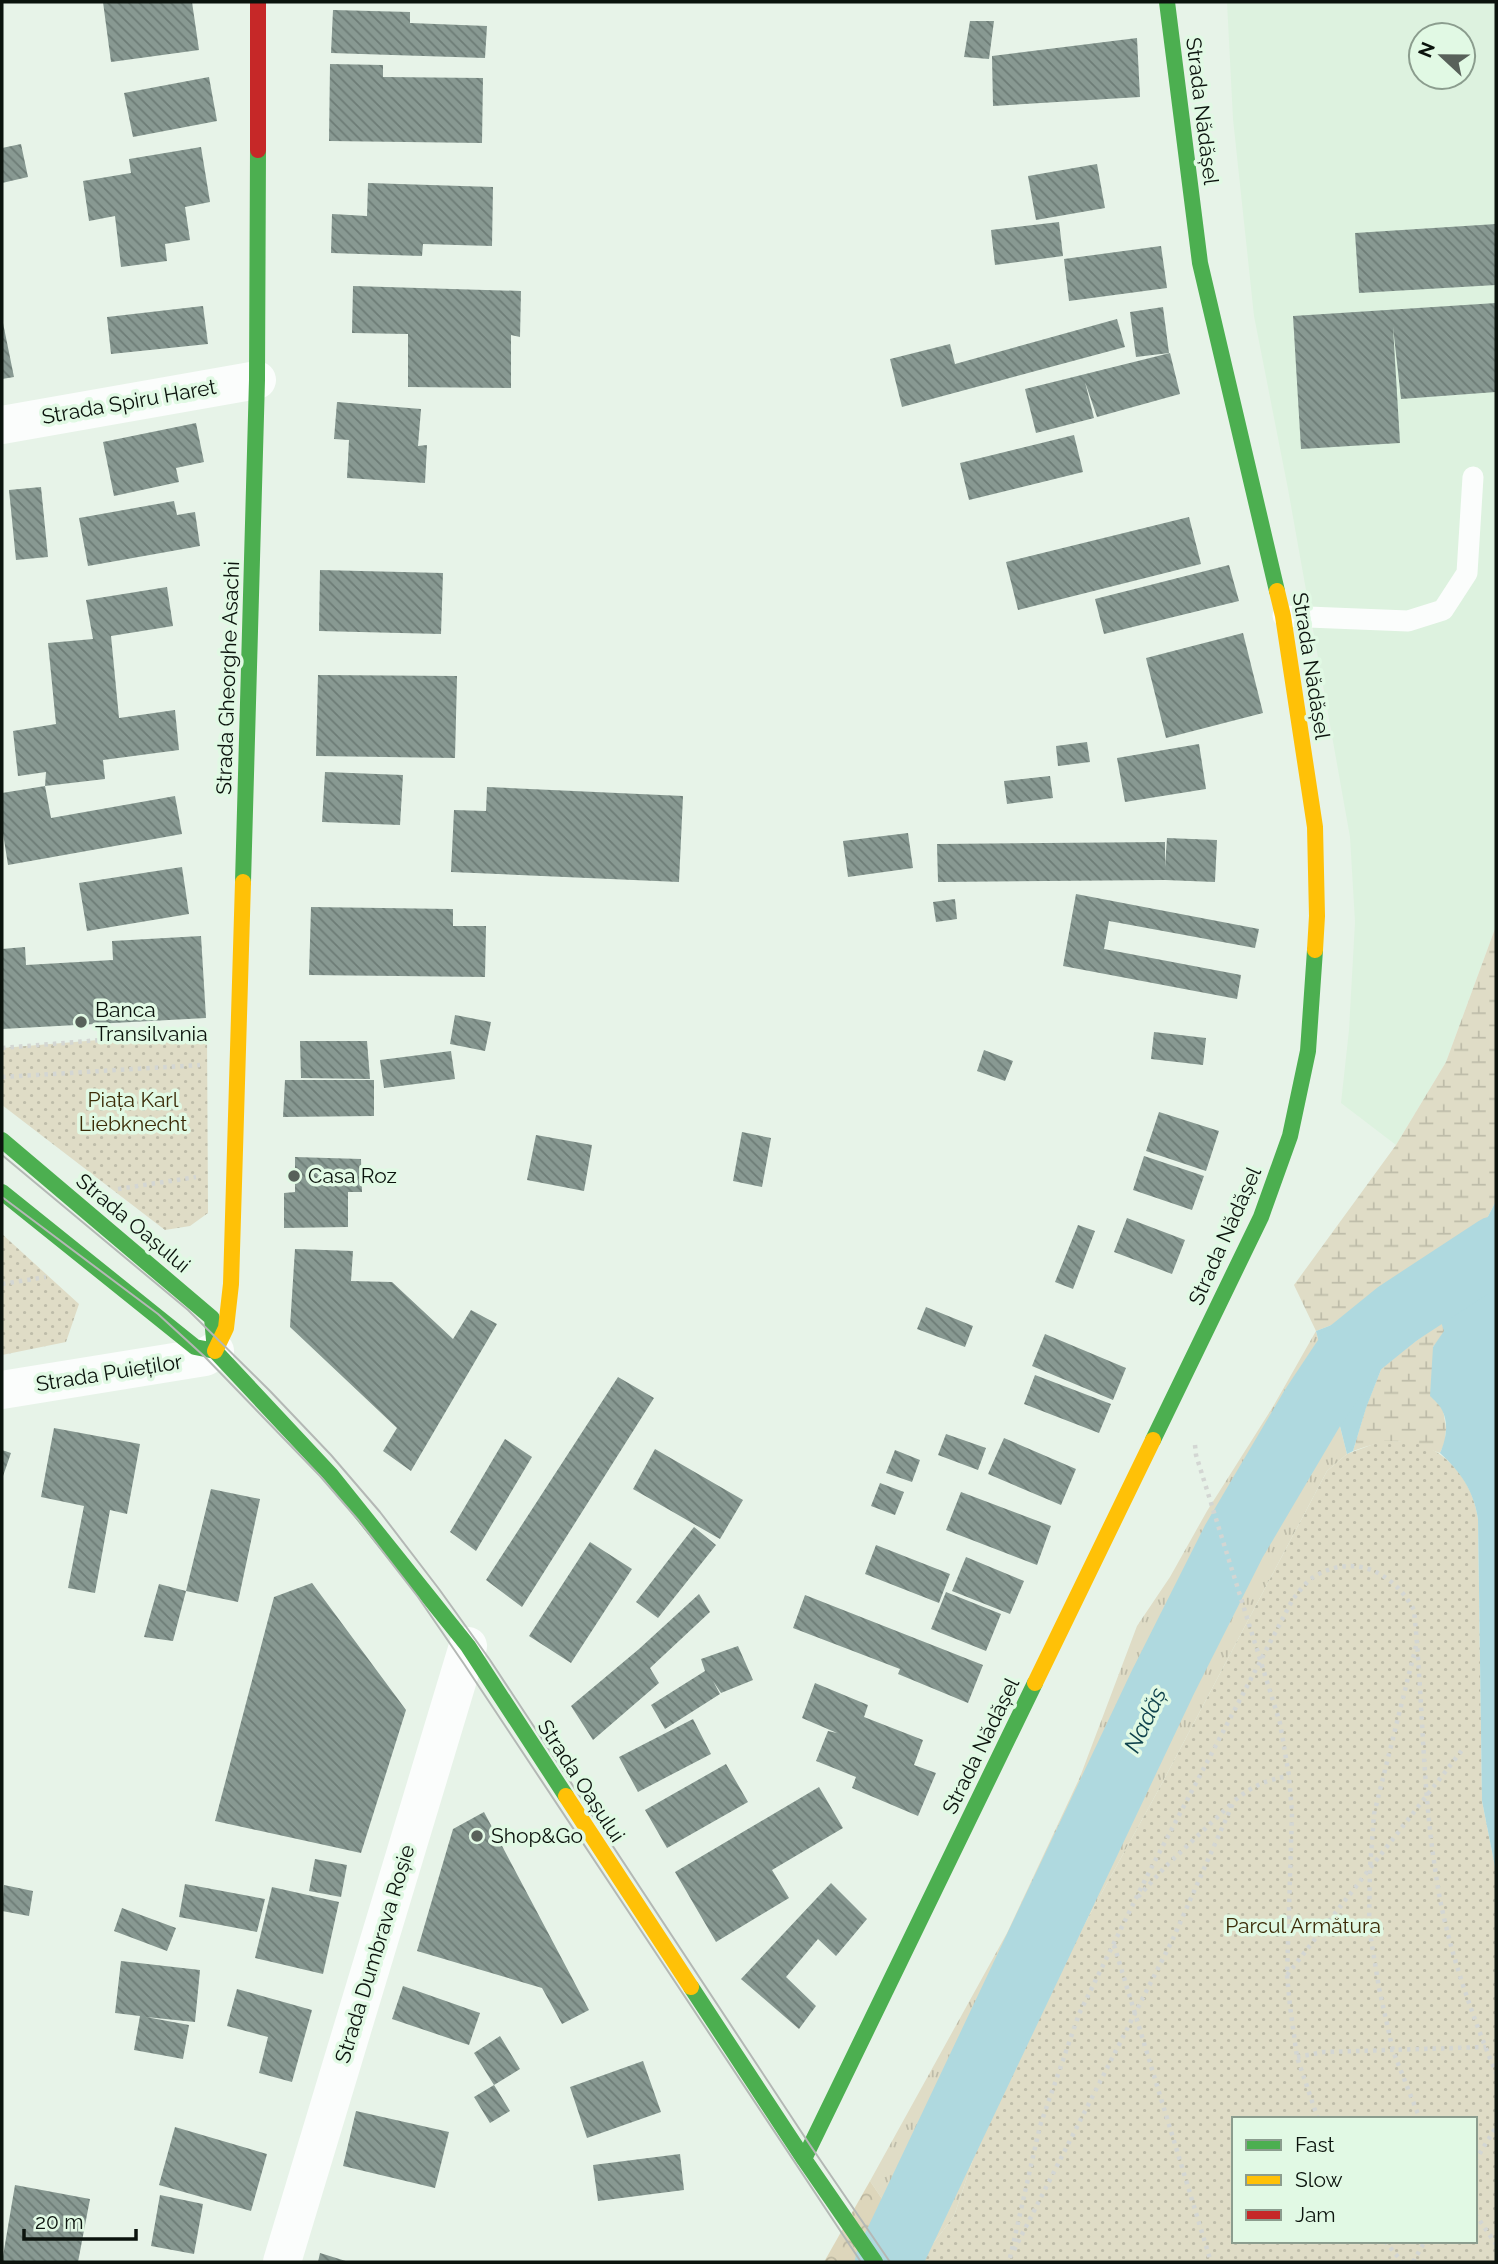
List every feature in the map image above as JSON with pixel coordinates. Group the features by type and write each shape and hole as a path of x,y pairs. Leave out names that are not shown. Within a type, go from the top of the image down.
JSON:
{"street":[{"name":"Strada Gheorghe Asachi","path":"215,1351 222,1342 231,1284 257,380 258,2"},
{"name":"Strada Nădășel","path":"804,2160 1261,1217 1290,1136 1308,1051 1317,916 1315,827 1283,616 1200,263 1167,2"},
{"name":"Strada Spiru Haret","path":"2,425 257,380"},
{"name":"Strada Oașului","path":"2,1140 212,1318 215,1351"},
{"name":"Strada Oașului","path":"2,1192 195,1347 215,1351 331,1475 468,1646 804,2160 875,2262"},
{"name":"Strada Puieților","path":"2,1390 205,1357 215,1351"},
{"name":"Strada Dumbrava Roșie","path":"282,2262 468,1646"}],"lane":[{"path":"1283,616 1408,621 1443,610 1467,573 1473,477"}],"path":[{"path":"2,1048 207,1031 238,1036"},
{"path":"2,1077 207,1065"},
{"path":"112,1189 207,1175"},
{"path":"2,1284 48,1277"},
{"path":"1196,1455 1280,1723 1292,1813 1287,1975 1297,2057 1317,2117"},
{"path":"1009,2260 1040,2126 1079,2014 1135,1900 1293,1598 1310,1579 1327,1570 1343,1566 1372,1570 1388,1578 1408,1598 1414,1610 1426,1796 1439,1891 1454,1954 1496,2073"},
{"path":"1417,1642 1374,1814 1369,1927 1392,2051 1419,2117"},
{"path":"1287,1975 1463,1749"},
{"path":"1135,1900 1166,1866 1251,1787 1268,1779 1289,1776"},
{"path":"1009,2260 1172,1941 1234,1801"},
{"path":"1114,1944 1211,2262"},
{"path":"1297,2057 1324,2052 1486,2047"},
{"path":"1477,2158 1496,2127"},
{"path":"1477,2217 1496,2245"},
{"path":"1387,2243 1402,2262"},
{"path":"1413,2262 1424,2243"}],"shaded area":[{"path":"1227,2 1496,2 1496,926 1446,1062 1396,1145 1341,1103 1349,1030 1355,922 1350,837 1254,316 1233,119"}],"green space":[{"path":"1496,926 1496,1201 1477,1238 1368,1311 1316,1331 1294,1285 1396,1145 1446,1062"},
{"name":"Piața Karl Liebknecht","path":"207,1031 208,1213 190,1226 165,1230 2,1105 2,1048"},
{"path":"2,1234 79,1304 66,1342 2,1355"},
{"path":"1441,1322 1445,1332 1433,1347 1446,1428 1445,1442 1440,1453 1397,1442 1378,1443 1353,1451 1382,1367"},
{"path":"1316,1331 1347,1454 1327,1471 1160,1787 1001,2076 954,2216 922,2258 870,2181 1007,1933 1080,1777 1137,1626 1170,1577"},
{"name":"Parcul Armătura","path":"1382,1441 1410,1442 1424,1446 1436,1452 1456,1469 1471,1492 1478,1519 1482,1801 1496,1872 1496,2262 925,2262 922,2258 954,2216 1001,2076 1160,1787 1327,1471 1347,1454"},
{"path":"870,2181 922,2258 921,2262 824,2262"}],"water":[{"path":"1496,1201 1496,1872 1482,1801 1478,1519 1465,1482 1440,1453 1445,1437 1445,1420 1441,1408 1430,1396 1433,1347 1444,1331 1441,1322 1382,1367 1353,1451 1347,1454 1316,1331 1368,1311 1477,1238"}],"building":[{"path":"103,2 192,2 199,50 111,62"},
{"path":"333,10 410,12 410,23 487,26 485,58 331,53"},
{"path":"970,21 994,21 989,59 964,57"},
{"path":"1137,38 1140,97 993,106 992,56"},
{"path":"330,64 383,65 383,77 483,78 482,143 329,141"},
{"path":"209,77 217,121 133,137 124,93"},
{"path":"21,144 28,177 2,183 2,148"},
{"path":"201,147 210,202 185,207 190,240 165,244 167,261 121,267 115,216 89,221 83,181 131,173 129,159"},
{"path":"1097,164 1105,208 1036,220 1028,176"},
{"path":"368,183 493,187 492,246 423,244 422,256 331,253 332,214 367,216"},
{"path":"1059,222 1063,256 995,265 991,230"},
{"path":"1496,224 1496,285 1359,293 1355,233"},
{"path":"1161,246 1167,288 1069,301 1064,259"},
{"path":"353,286 521,291 520,337 511,335 511,388 408,387 408,334 352,333"},
{"path":"1496,303 1496,392 1401,399 1393,327 1400,443 1301,449 1293,316"},
{"path":"203,306 208,344 111,354 107,317"},
{"path":"1163,307 1169,353 1136,357 1130,312"},
{"path":"2,318 14,377 2,379"},
{"path":"1117,319 1125,347 902,407 890,359 950,344 955,364"},
{"path":"1170,353 1180,394 1097,417 1085,382 1094,418 1036,433 1025,389"},
{"path":"337,402 421,409 418,446 427,445 425,483 347,478 349,440 334,439"},
{"path":"196,423 204,462 176,468 179,482 114,496 103,442"},
{"path":"1074,435 1083,472 969,500 960,463"},
{"path":"41,487 48,557 16,560 9,490"},
{"path":"174,501 177,515 195,512 200,546 88,566 79,518"},
{"path":"1189,517 1201,564 1018,610 1006,562"},
{"path":"1229,565 1239,601 1104,634 1095,599"},
{"path":"320,570 443,573 441,634 319,631"},
{"path":"167,587 173,626 111,636 119,718 175,710 179,750 103,760 105,779 45,786 46,772 18,776 13,731 56,724 48,643 93,639 86,600"},
{"path":"1243,633 1263,713 1166,738 1146,658"},
{"path":"318,675 457,676 455,758 316,756"},
{"path":"1087,742 1090,762 1058,766 1056,746"},
{"path":"1199,744 1206,789 1125,802 1117,758"},
{"path":"325,772 403,775 400,825 322,822"},
{"path":"1050,776 1053,798 1007,804 1004,781"},
{"path":"45,786 51,818 175,796 182,834 8,865 2,827 2,793"},
{"path":"487,787 683,796 679,882 451,872 454,810 486,811"},
{"path":"908,833 913,868 848,877 843,841"},
{"path":"1167,838 1217,840 1215,882 938,882 937,844 1165,842 1165,867"},
{"path":"182,867 189,914 87,931 79,883"},
{"path":"1076,894 1259,929 1255,948 1109,921 1104,949 1241,975 1237,999 1063,966"},
{"path":"955,899 957,919 936,922 933,902"},
{"path":"311,907 453,909 453,926 486,926 485,977 309,975"},
{"path":"201,936 206,1018 2,1029 2,949 25,947 26,965 113,960 112,941"},
{"path":"455,1015 491,1022 485,1051 450,1044"},
{"path":"1154,1032 1206,1038 1203,1065 1151,1059"},
{"path":"300,1041 367,1041 370,1079 301,1078"},
{"path":"984,1050 1013,1061 1005,1081 977,1071"},
{"path":"451,1051 455,1079 384,1088 380,1060"},
{"path":"285,1080 374,1080 374,1116 283,1117"},
{"path":"1159,1112 1219,1131 1206,1171 1146,1151"},
{"path":"742,1132 771,1138 762,1187 733,1181"},
{"path":"536,1135 592,1145 584,1191 527,1180"},
{"path":"1144,1156 1204,1176 1192,1210 1133,1190"},
{"path":"295,1157 361,1159 362,1192 348,1192 348,1227 284,1228 284,1193 295,1192"},
{"path":"1127,1218 1185,1240 1172,1274 1114,1252"},
{"path":"1078,1225 1095,1231 1073,1289 1055,1282"},
{"path":"295,1249 353,1251 351,1281 392,1282 453,1339 471,1310 497,1324 411,1471 383,1451 397,1428 290,1327"},
{"path":"926,1307 973,1326 965,1347 917,1329"},
{"path":"1045,1334 1126,1368 1113,1400 1032,1366"},
{"path":"1035,1375 1111,1404 1099,1433 1024,1404"},
{"path":"618,1377 654,1398 522,1607 486,1580"},
{"path":"54,1428 140,1444 127,1514 110,1510 95,1593 68,1588 84,1506 41,1497"},
{"path":"946,1434 986,1448 978,1470 938,1455"},
{"path":"1004,1438 1076,1469 1061,1505 988,1474"},
{"path":"505,1439 532,1457 476,1551 450,1532"},
{"path":"655,1449 743,1500 720,1539 633,1489"},
{"path":"2,1450 11,1453 2,1479"},
{"path":"895,1450 920,1460 912,1482 886,1473"},
{"path":"880,1483 904,1492 895,1515 871,1506"},
{"path":"211,1489 260,1499 238,1602 186,1591"},
{"path":"961,1492 1051,1526 1037,1565 946,1530"},
{"path":"694,1527 716,1545 658,1618 636,1602"},
{"path":"590,1542 632,1569 571,1663 529,1636"},
{"path":"876,1545 950,1574 939,1603 865,1574"},
{"path":"966,1557 1024,1581 1010,1614 952,1591"},
{"path":"312,1583 406,1710 361,1853 215,1821 274,1597"},
{"path":"159,1584 186,1591 173,1641 144,1637"},
{"path":"946,1592 1001,1614 986,1651 931,1629"},
{"path":"699,1594 710,1612 650,1668 659,1683 593,1740 571,1706"},
{"path":"805,1595 983,1665 968,1703 898,1674 900,1669 793,1628"},
{"path":"738,1646 753,1680 721,1693 713,1681 720,1694 665,1729 651,1705 705,1671 701,1659"},
{"path":"815,1683 868,1705 864,1717 923,1740 914,1765 936,1773 918,1816 852,1788 856,1777 816,1761 828,1731 837,1733 802,1718"},
{"path":"693,1719 711,1754 638,1792 619,1757"},
{"path":"726,1764 748,1802 667,1848 645,1810"},
{"path":"819,1787 843,1828 772,1870 789,1898 716,1942 675,1872"},
{"path":"484,1812 589,2010 562,2024 542,1988 417,1951 453,1829"},
{"path":"315,1859 347,1865 341,1897 309,1891"},
{"path":"831,1883 867,1919 836,1956 818,1939 786,1977 816,2006 799,2029 741,1979"},
{"path":"185,1884 265,1899 257,1932 179,1917"},
{"path":"4,1885 33,1891 29,1916 2,1911"},
{"path":"272,1887 339,1902 323,1974 255,1958"},
{"path":"122,1908 176,1928 167,1951 114,1931"},
{"path":"121,1961 200,1970 195,2022 146,2017 189,2025 183,2059 134,2050 140,2016 115,2013"},
{"path":"403,1986 480,2013 469,2045 392,2019"},
{"path":"237,1989 312,2010 292,2082 259,2073 268,2037 227,2026"},
{"path":"500,2036 520,2069 494,2085 474,2053"},
{"path":"643,2061 661,2112 587,2138 570,2087"},
{"path":"494,2085 510,2111 490,2123 474,2097"},
{"path":"356,2111 449,2132 435,2188 343,2166"},
{"path":"175,2127 267,2154 251,2211 159,2185"},
{"path":"680,2154 684,2190 598,2201 593,2165"},
{"path":"15,2185 90,2199 78,2262 2,2262"},
{"path":"160,2195 203,2204 194,2254 151,2246"},
{"path":"320,2253 349,2262 318,2262"}],"waterway":[{"name":"Nadăș","path":"888,2262 1163,1682 1234,1541 1313,1407 1349,1353 1397,1314 1496,1249"}],"tram line":[{"path":"2,1155 188,1310 331,1455 380,1512 490,1660 890,2262"},
{"path":"2,1197 158,1314 205,1357 320,1476 359,1521 418,1597 464,1664 861,2262"}],"traffic: fast":[{"path":"1167,2 1200,263 1277,591"},
{"path":"243,882 257,380 258,150"},
{"path":"1153,1440 1261,1217 1290,1136 1308,1051 1315,950"},
{"path":"2,1140 212,1318 215,1351"},
{"path":"2,1192 195,1347 215,1351 331,1475 468,1646 566,1796"},
{"path":"804,2159 1035,1683"},
{"path":"691,1987 875,2262"}],"traffic: slow":[{"path":"1277,591 1315,827 1315,950"},
{"path":"215,1351 226,1328 231,1284 243,882"},
{"path":"1035,1683 1153,1440"},
{"path":"566,1796 691,1987"}],"traffic: jam":[{"path":"258,2 258,150"}],"place":[{"name":"Banca Transilvania","path":"81,1022"},
{"name":"Casa Roz","path":"294,1176"},
{"name":"Shop&Go","path":"477,1836"}]}
